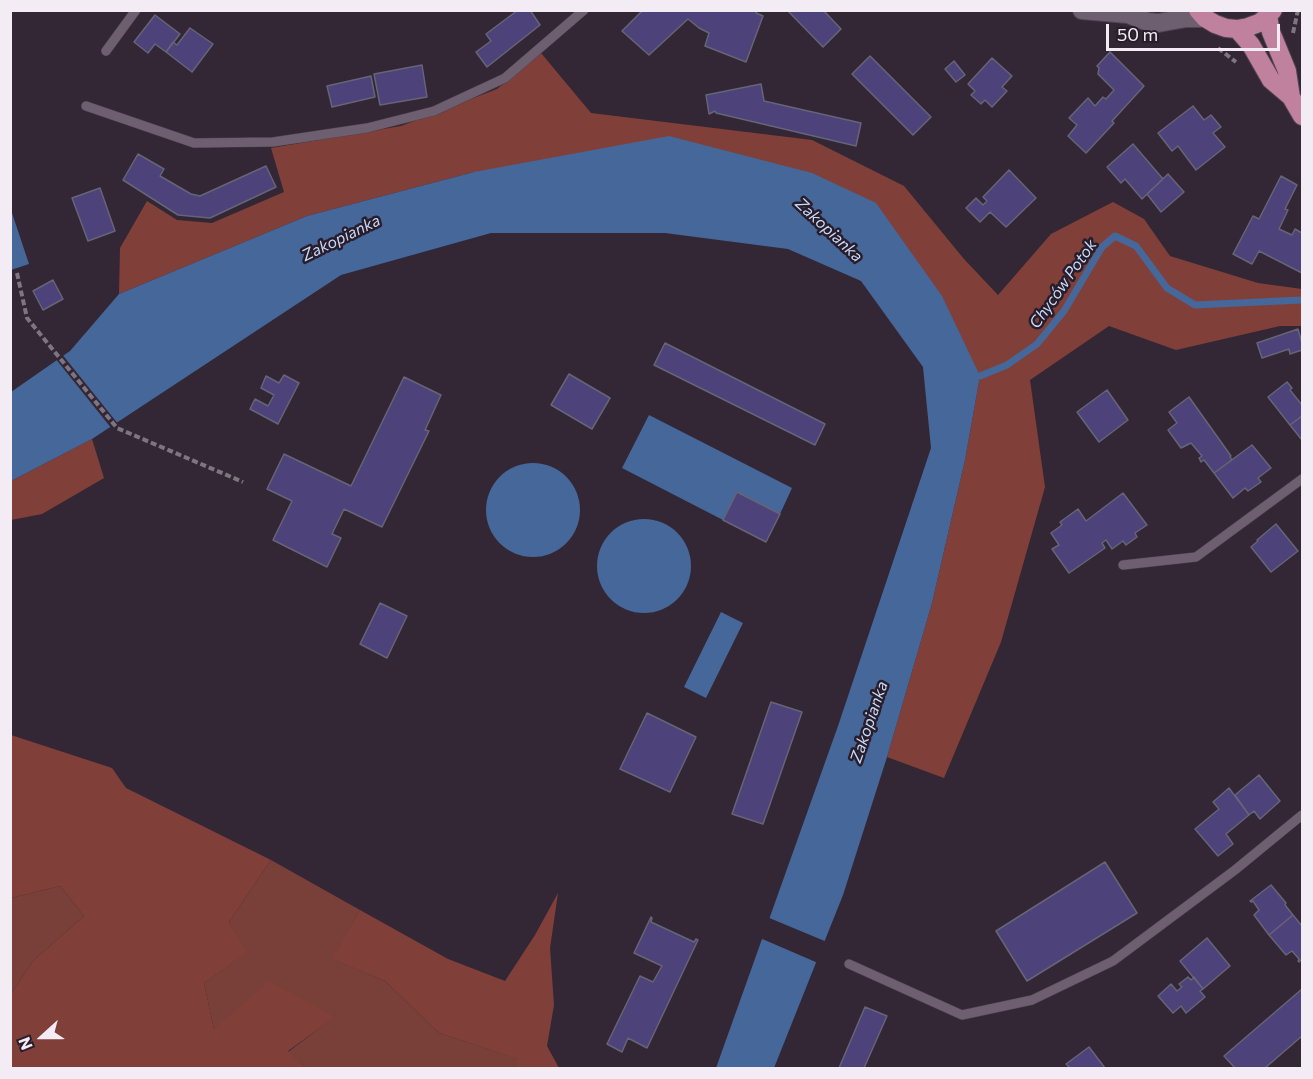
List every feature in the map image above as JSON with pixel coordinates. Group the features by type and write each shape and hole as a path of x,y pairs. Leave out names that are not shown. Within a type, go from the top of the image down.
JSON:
{"main road":[{"path":"1202,14 1215,24 1237,29 1259,23 1271,13"},
{"path":"1271,13 1268,23 1287,71 1291,97"},
{"path":"1237,29 1251,45 1271,80 1291,97 1302,116"}],"street":[{"path":"1082,10 1131,12 1148,22 1158,23 1202,14"}],"lane":[{"path":"106,51 136,10"},
{"path":"86,106 194,142 273,142 367,128 434,111 505,78 584,10"},
{"path":"1123,565 1196,557 1302,479"},
{"path":"849,964 962,1015 1032,1000 1113,961 1235,870 1302,815"}],"path":[{"path":"1216,47 1238,65"},
{"path":"17,273 27,318 117,428 243,482"}],"shaded area":[{"path":"541,53 591,113 812,140 904,186 964,259 998,295 1051,234 1113,202 1144,219 1170,256 1258,283 1302,289 1302,326 1280,326 1176,350 1109,326 1030,380 1045,487 1001,642 944,778 887,757 932,603 965,460 980,376 875,203 474,172 307,216 119,294 120,248 147,201 177,220 212,223 284,192 271,148 401,126 497,89"},
{"path":"92,439 104,478 42,514 11,520 11,481"},
{"path":"11,735 112,768 126,788 271,860 229,922 247,953 204,983 214,1029 269,981 335,1017 288,1051 306,1068 11,1068 11,994 33,961 84,916 60,886 11,898"},
{"path":"271,860 360,910 333,959 385,981 439,1033 519,1059 515,1068 306,1068 288,1052 334,1017 214,1029 204,983 246,953 229,922"},
{"path":"60,886 84,916 33,961 11,994 11,898"},
{"path":"558,893 550,948 554,1005 547,1046 559,1068 515,1068 518,1059 439,1033 385,981 332,959 360,910 448,959 505,981 535,935"}],"water":[{"name":"Zakopianka","path":"669,136 812,173 876,203 942,296 980,376 965,460 932,603 887,757 843,895 774,1068 716,1068 838,726 931,448 923,367 861,281 788,249 665,233 491,233 341,275 92,439 11,481 11,392 70,351 119,294 307,216 474,172"},
{"path":"11,213 29,264 11,270"},
{"path":"649,415 792,488 780,514 737,492 723,520 622,468"},
{"path":"533,463 551,467 566,477 576,492 580,510 576,528 566,543 551,553 533,557 515,553 500,543 490,528 486,510 490,492 500,477 515,467"},
{"path":"644,519 662,523 677,533 687,548 691,566 687,584 677,599 662,609 644,613 626,609 611,599 601,584 597,566 601,548 611,533 626,523"},
{"path":"721,612 743,623 706,698 684,687"}],"pier":[{"path":"61,353 119,425 112,429 55,358"},
{"path":"767,917 827,942 818,963 760,938"}],"building":[{"path":"518,10 530,10 540,25 487,67 476,52 491,41 486,34"},
{"path":"643,10 757,10 756,13 763,16 746,62 705,46 709,33 688,19 649,55 622,31"},
{"path":"787,10 823,10 841,29 823,47"},
{"path":"155,15 180,34 166,52 155,44 148,53 134,42"},
{"path":"190,28 213,44 192,72 166,52 173,42 177,45"},
{"path":"1110,52 1144,86 1086,153 1068,136 1077,125 1069,118 1088,98 1095,106 1114,90 1098,74 1097,66"},
{"path":"870,56 931,117 913,135 852,74"},
{"path":"992,58 1012,76 1002,87 1007,91 992,107 985,100 981,104 971,95 975,91 968,84"},
{"path":"954,61 965,75 956,82 945,69"},
{"path":"422,65 427,97 380,105 374,74"},
{"path":"371,76 375,97 332,107 327,86"},
{"path":"761,84 764,101 861,123 856,146 715,111 709,114 706,95"},
{"path":"1193,106 1204,120 1211,115 1221,127 1213,133 1225,147 1196,170 1178,146 1172,151 1158,133"},
{"path":"1133,144 1163,179 1142,199 1125,179 1121,183 1107,167"},
{"path":"138,154 164,169 160,176 191,194 200,196 266,166 276,187 210,218 178,215 123,180"},
{"path":"1009,170 1036,198 1006,227 990,212 980,222 966,208 976,198 983,205 987,201 983,197"},
{"path":"1168,174 1184,192 1161,212 1147,194"},
{"path":"1281,176 1297,185 1285,209 1288,210 1279,229 1292,235 1295,229 1302,233 1302,273 1259,251 1252,264 1233,254 1253,216 1259,219"},
{"path":"100,188 115,231 88,241 72,198"},
{"path":"53,280 63,299 43,310 33,291"},
{"path":"1298,329 1302,350 1290,354 1289,349 1262,358 1257,343"},
{"path":"665,343 825,424 815,445 654,365"},
{"path":"569,374 610,398 592,429 551,405"},
{"path":"284,375 299,383 278,424 250,409 255,399 268,406 274,395 261,388 266,376 279,383"},
{"path":"404,377 441,395 425,430 429,431 382,527 344,509 332,534 341,538 327,567 273,540 292,501 267,489 284,454 351,486"},
{"path":"1287,382 1292,388 1290,390 1302,405 1302,416 1290,425 1268,397"},
{"path":"1107,390 1128,420 1099,442 1077,412"},
{"path":"1189,397 1231,456 1232,460 1214,473 1204,460 1201,462 1199,458 1202,456 1191,443 1181,448 1168,430 1177,423 1169,412"},
{"path":"1302,416 1302,440 1290,425"},
{"path":"1252,445 1271,468 1258,478 1261,482 1248,491 1245,488 1233,498 1214,473"},
{"path":"737,492 780,514 766,542 723,520"},
{"path":"1123,493 1147,525 1135,533 1137,537 1126,545 1123,541 1112,549 1106,540 1102,543 1105,548 1069,573 1052,549 1059,545 1051,533 1062,525 1060,522 1078,509 1086,521"},
{"path":"1276,524 1298,551 1271,572 1251,547"},
{"path":"380,603 407,616 387,658 360,644"},
{"path":"771,702 802,712 763,824 732,814"},
{"path":"647,713 696,737 670,792 620,769"},
{"path":"1259,775 1280,801 1260,819 1254,811 1249,815 1235,795"},
{"path":"1229,788 1249,815 1226,834 1233,844 1218,856 1195,829 1219,809 1213,802"},
{"path":"1105,862 1137,913 1027,981 996,931"},
{"path":"1271,885 1293,915 1269,935 1254,915 1259,910 1253,901 1250,901"},
{"path":"1293,915 1302,926 1302,959 1299,962 1292,951 1286,955 1269,935"},
{"path":"651,917 651,922 694,942 698,940 647,1048 628,1038 622,1052 607,1044 640,976 653,982 662,966 634,953"},
{"path":"1207,938 1230,966 1203,989 1180,961"},
{"path":"1188,977 1191,980 1194,977 1203,989 1200,991 1205,997 1186,1013 1181,1006 1173,1013 1158,996 1171,984 1177,991 1182,987 1179,984"},
{"path":"1302,989 1302,1036 1265,1068 1235,1068 1224,1056"},
{"path":"865,1007 887,1016 864,1068 839,1068"},
{"path":"1089,1047 1105,1068 1070,1068 1066,1064"}],"waterway":[{"name":"Chyców Potok","path":"972,376 980,376 1007,365 1037,344 1064,311 1102,247 1115,236 1136,246 1167,288 1195,305 1302,300"}]}
